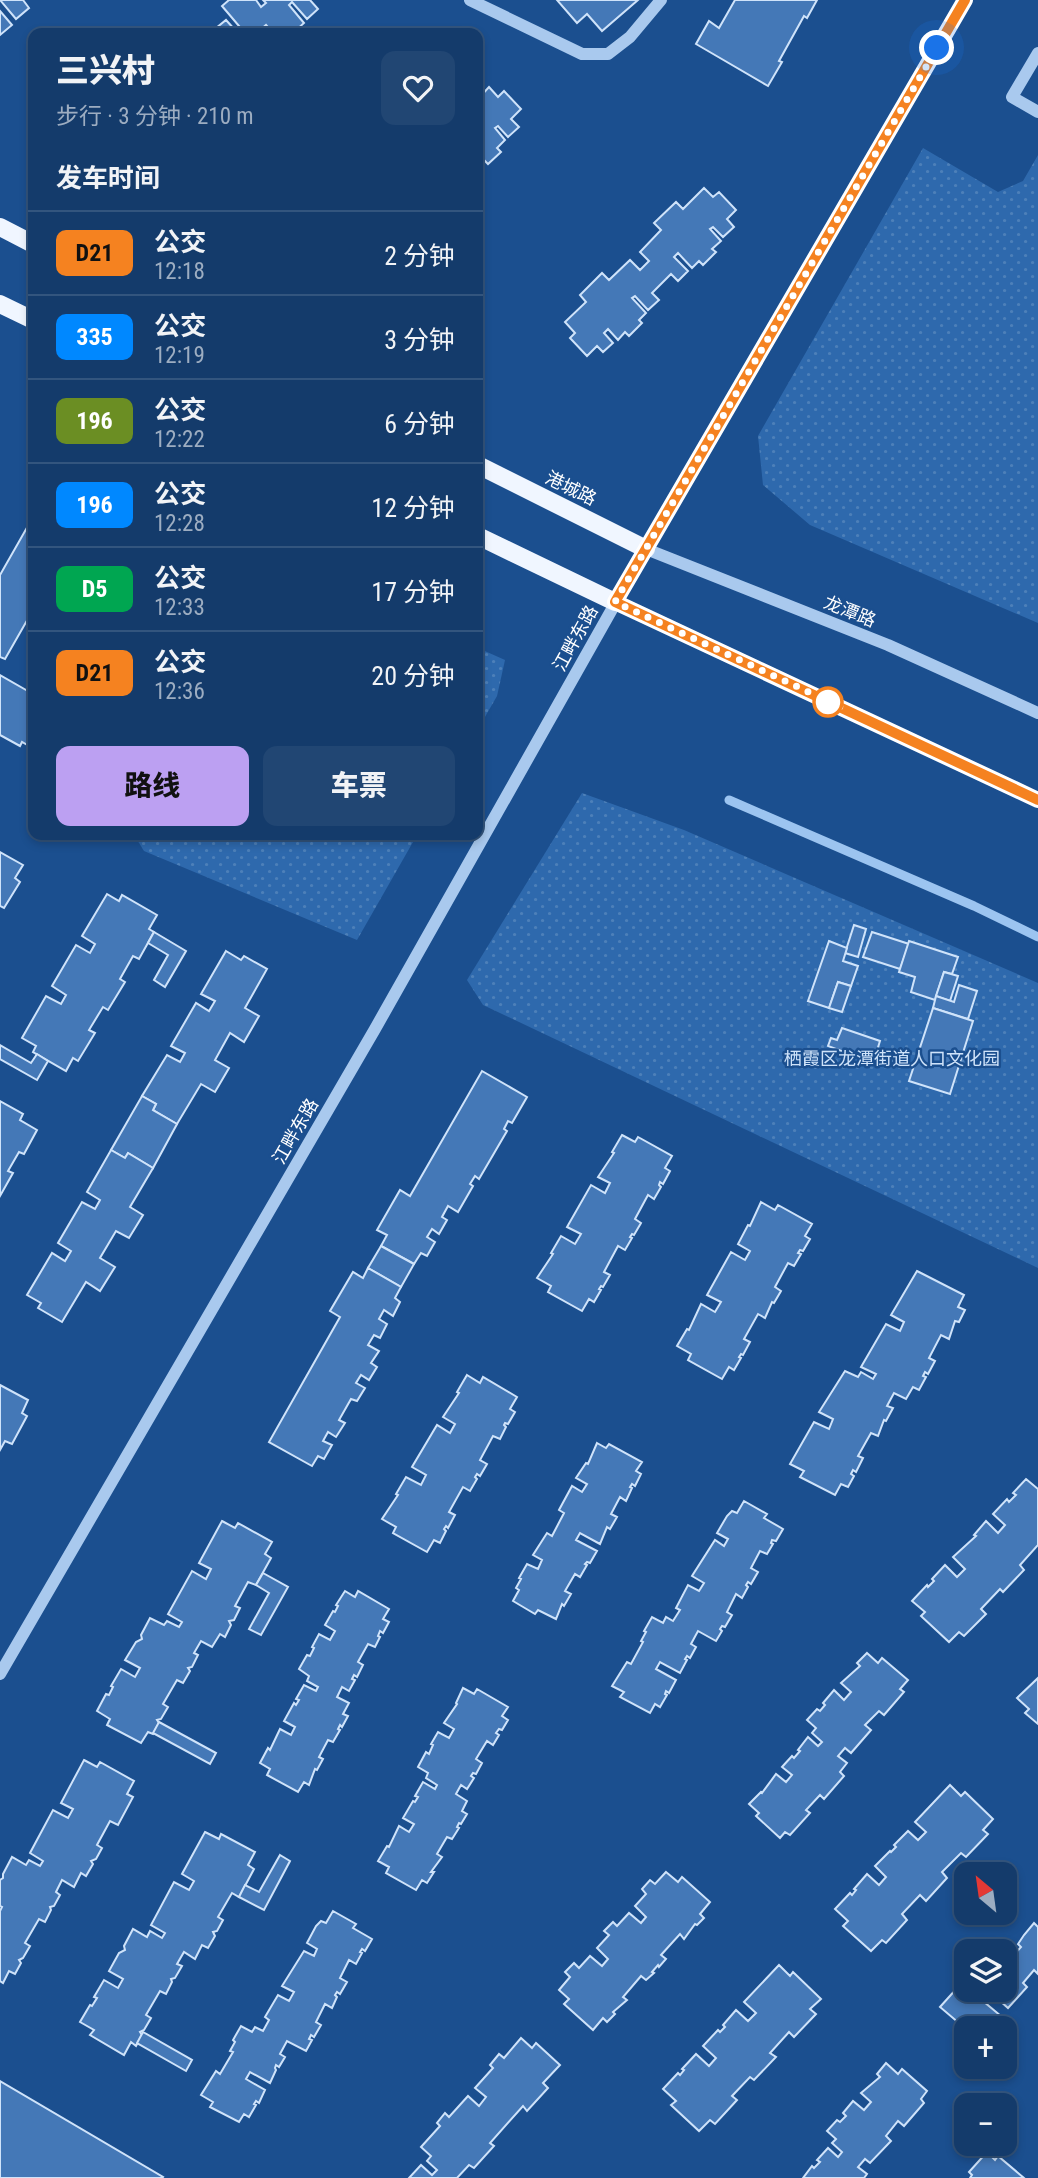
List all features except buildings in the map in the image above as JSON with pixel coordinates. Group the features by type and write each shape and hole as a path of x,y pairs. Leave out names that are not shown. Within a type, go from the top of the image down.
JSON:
{"main road":[{"path":"0,227 28,241"},
{"path":"0,304 28,318"},
{"name":"港城路","path":"483,467 646,548"},
{"path":"483,538 615,602"}],"street":[{"path":"470,0 582,54 608,54 630,37 661,0"},
{"name":"江畔东路","path":"483,837 646,548 965,0"},
{"path":"1038,53 1012,97 1038,112"},
{"name":"龙潭路","path":"646,548 888,645 1038,713"},
{"path":"615,602 1038,800"},
{"name":"江畔东路","path":"0,1674 375,1029 481,840"}],"green space":[{"path":"923,148 998,192 1023,181 1038,155 1038,623 810,525 763,485 758,436"},
{"path":"483,650 505,660 497,696 483,720"},
{"name":"栖霞区龙潭街道人口文化园","path":"582,793 684,830 1038,983 1038,1268 483,1005 467,980"},
{"path":"137,840 414,840 357,940 144,851"}],"waterway":[{"path":"729,800 974,906 1038,937"}],"bus line":[{"name":"D21","path":"965,0 615,602 1038,800"}],"route":[{"path":"828,702 841,707 615,602 937,48"}]}
